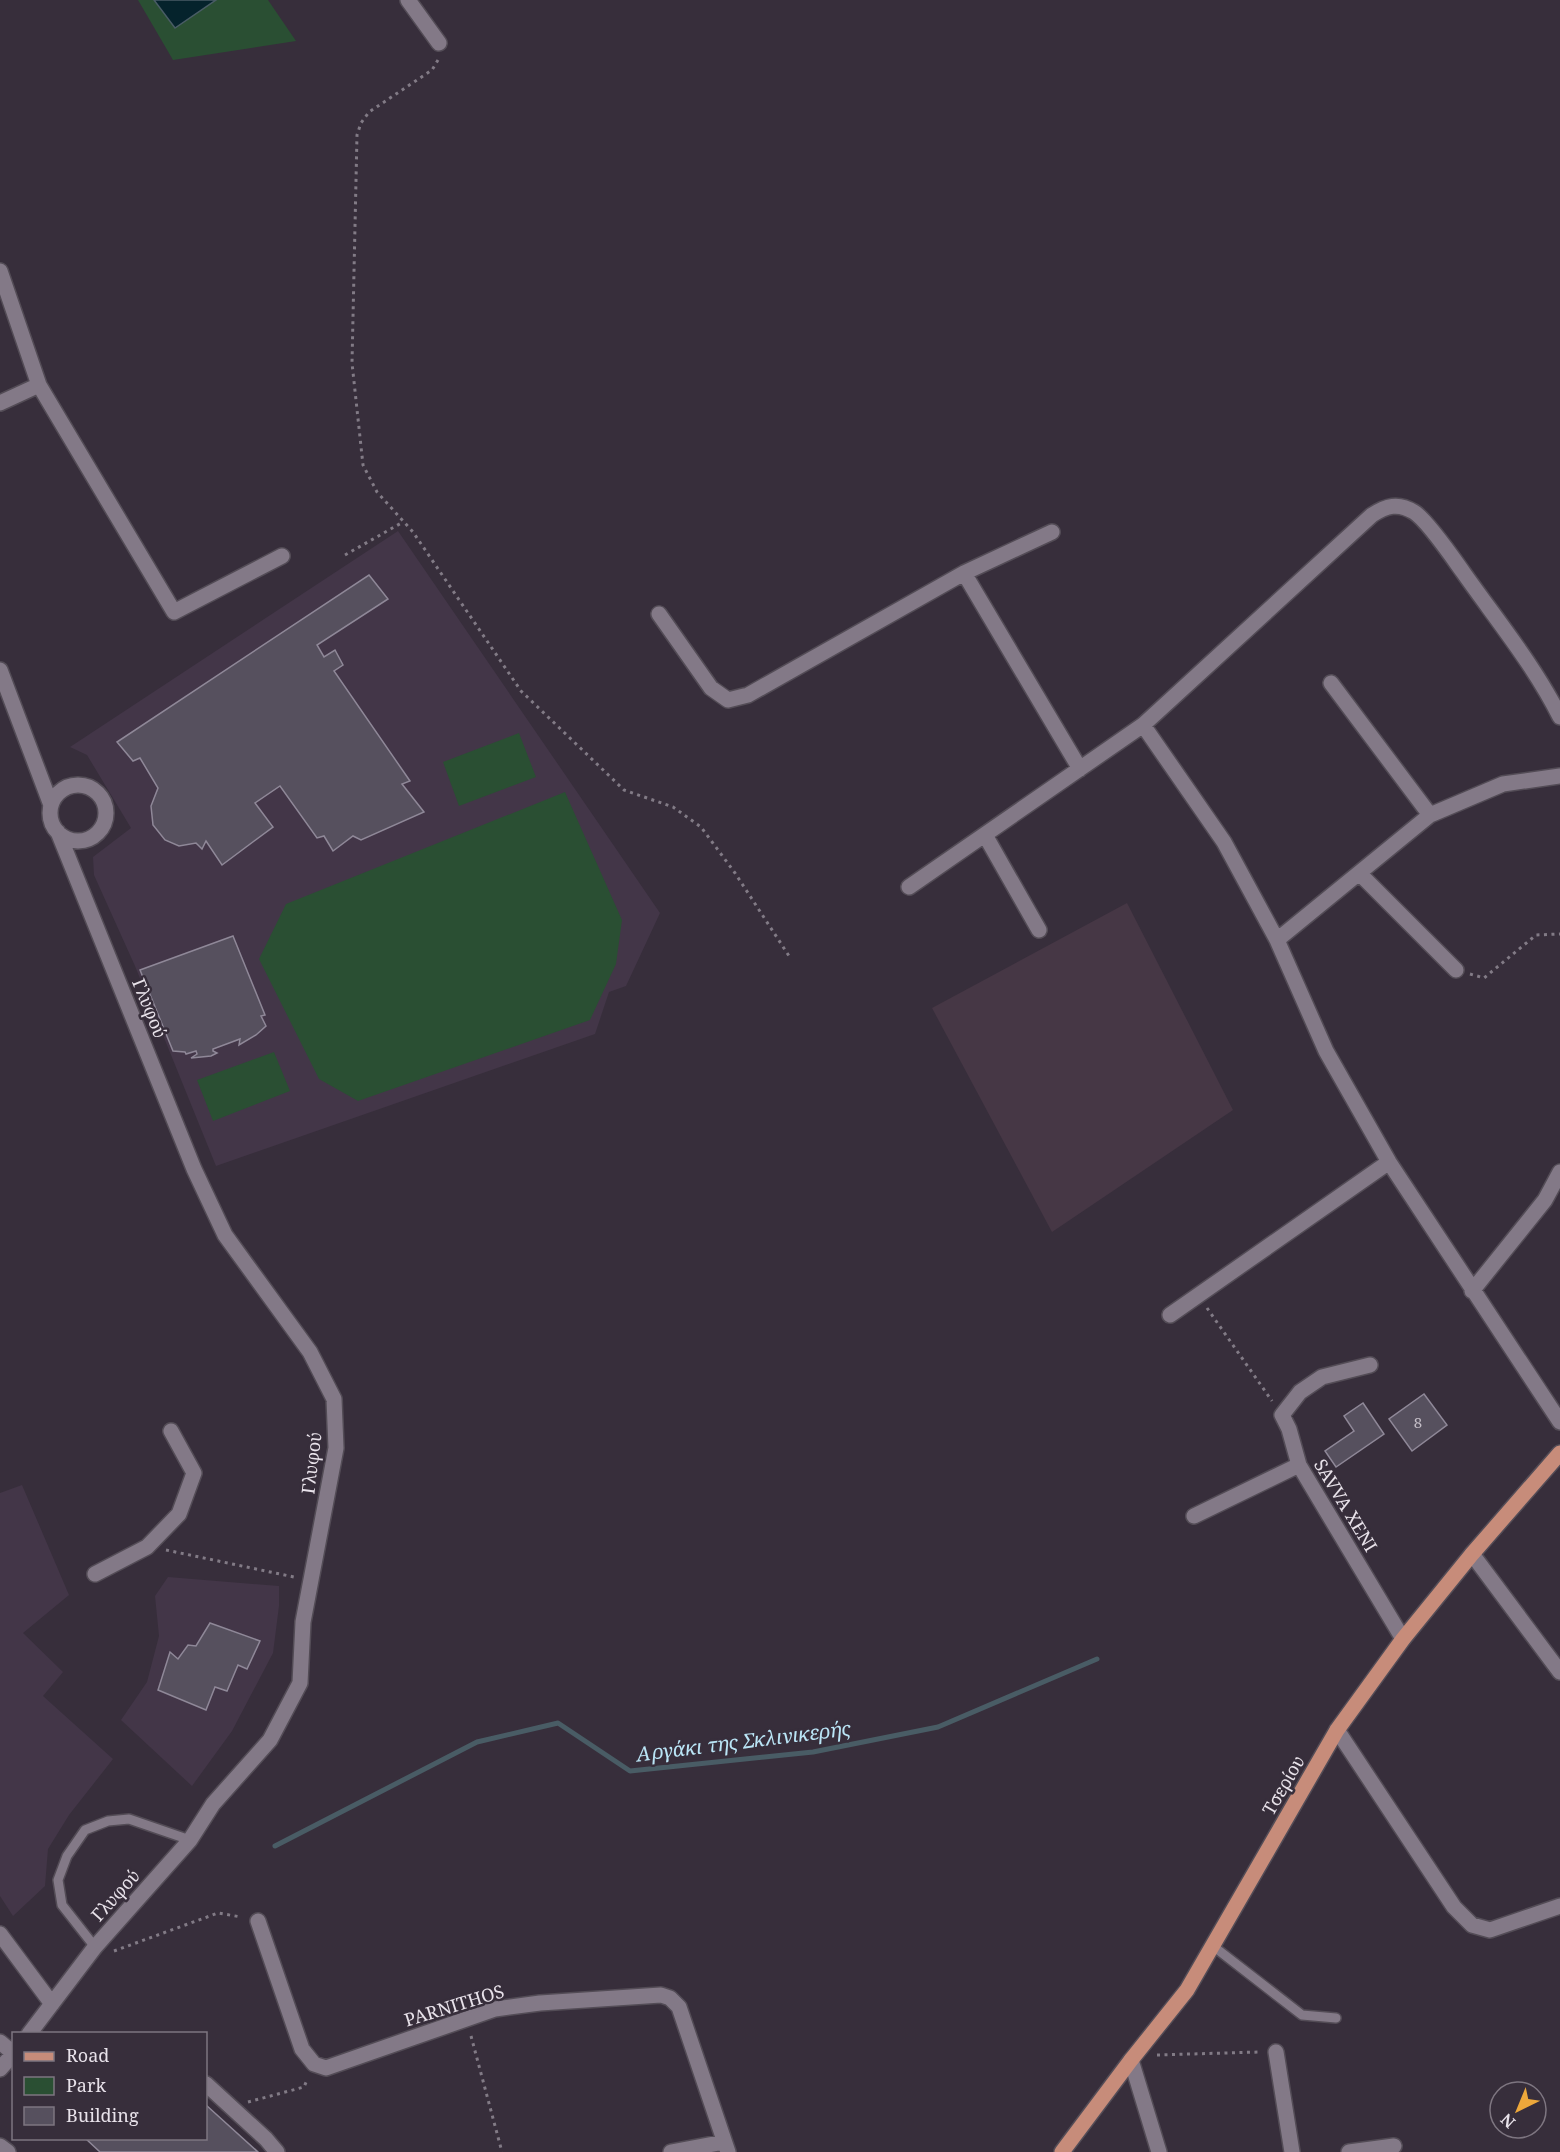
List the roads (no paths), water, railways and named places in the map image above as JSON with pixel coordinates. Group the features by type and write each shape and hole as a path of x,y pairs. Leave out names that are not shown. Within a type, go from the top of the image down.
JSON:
{"main road":[{"name":"Τσερίου","path":"1062,2152 1187,1990 1337,1730 1403,1639 1472,1554 1560,1453"}],"street":[{"path":"408,0 439,43"},
{"path":"0,271 39,385 174,612 282,556"},
{"path":"0,403 39,385"},
{"path":"909,888 1143,725 1372,515 1393,505 1416,512 1446,548 1528,663 1560,717"},
{"path":"659,614 711,688 728,700 748,695 964,573 1052,532"},
{"path":"964,573 1080,769"},
{"path":"0,670 51,805 51,819 58,832 71,840 85,840 98,833 106,820 106,806 99,793 86,786 71,785 59,792 51,805"},
{"path":"1331,683 1430,815"},
{"path":"1143,725 1224,842 1277,940 1326,1051 1389,1162 1560,1422"},
{"path":"1277,940 1430,815 1503,784 1560,776"},
{"name":"Γλυφού","path":"31,2032 95,1947 190,1840 213,1804 270,1740 300,1683 303,1622 336,1448 334,1399 310,1352 225,1235 194,1169 58,832"},
{"path":"985,835 1039,930"},
{"path":"1359,873 1456,970"},
{"path":"1170,1315 1389,1162"},
{"path":"1472,1291 1545,1200 1560,1172"},
{"name":"SAVVA XENI","path":"1370,1365 1322,1377 1300,1392 1282,1415 1289,1429 1299,1465 1403,1639"},
{"path":"95,1574 147,1546 179,1514 194,1473 171,1431"},
{"path":"1194,1516 1299,1465"},
{"path":"1472,1554 1560,1672"},
{"path":"1337,1730 1454,1907 1472,1925 1490,1930 1560,1906"},
{"name":"PARNITHOS","path":"258,1921 302,2049 314,2064 326,2068 495,2010 540,2003 661,1995 670,1998 679,2007 726,2147"},
{"path":"0,1934 52,2004"},
{"path":"0,2042 12,2052"},
{"path":"1276,2052 1292,2152"},
{"path":"0,2069 12,2054"},
{"path":"1133,2058 1159,2152"},
{"path":"207,2085 277,2152"},
{"path":"0,2146 8,2152"},
{"path":"1350,2152 1394,2146"},
{"path":"671,2152 726,2147"}],"lane":[{"path":"95,1947 62,1905 58,1880 67,1856 86,1830 108,1821 129,1819 190,1840"},
{"path":"1213,1946 1302,2015 1336,2018"}],"water":[{"path":"154,0 216,0 175,28"}],"waterway":[{"name":"Αργάκι της Σκλινικερής","path":"275,1846 477,1742 558,1723 630,1771 813,1752 938,1727 1097,1659"}]}
